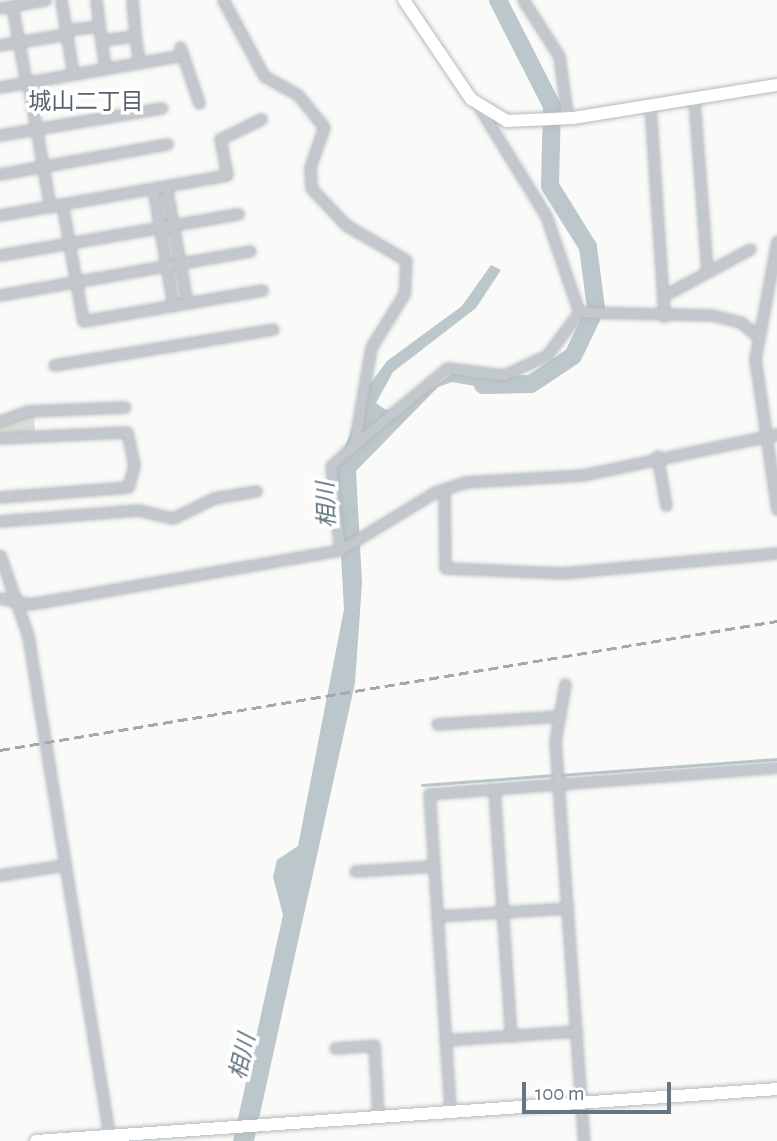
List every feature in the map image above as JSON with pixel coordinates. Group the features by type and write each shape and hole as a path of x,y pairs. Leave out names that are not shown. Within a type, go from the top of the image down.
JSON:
{"street":[{"path":"45,0 5,6 18,41 50,207"},
{"path":"61,0 73,74"},
{"path":"96,0 105,68"},
{"path":"132,0 139,62"},
{"path":"223,0 264,76 298,95 324,127 310,167 312,188 346,225 405,260 404,294 371,347 354,445"},
{"path":"404,0 479,107 546,216 579,312"},
{"path":"523,0 559,56 565,115"},
{"path":"0,45 99,26"},
{"path":"102,40 135,36"},
{"path":"0,86 139,62 181,51 199,103"},
{"path":"479,107 507,121 538,119 650,106 777,85"},
{"path":"694,99 708,270"},
{"path":"650,106 664,317"},
{"path":"0,135 162,107"},
{"path":"0,215 227,175 220,139 261,119"},
{"path":"0,174 167,144"},
{"path":"166,186 187,303"},
{"path":"153,188 173,305"},
{"path":"62,204 83,321 262,290"},
{"path":"0,255 238,214"},
{"path":"777,241 757,336 763,438 777,509"},
{"path":"663,296 750,249"},
{"path":"0,295 250,251"},
{"path":"341,550 331,466 447,368 504,375 547,355 579,312"},
{"path":"579,312 605,318 732,319 757,336"},
{"path":"54,365 273,328"},
{"path":"0,421 29,411 125,407"},
{"path":"0,438 127,432 134,465 128,487 0,497"},
{"path":"0,597 21,603 341,550 444,489 583,475 657,456 777,434"},
{"path":"657,456 666,505"},
{"path":"444,489 445,568 562,573 777,553"},
{"path":"0,521 138,509 173,518 214,498 256,491"},
{"path":"0,555 21,603 109,1137"},
{"path":"565,684 559,716 558,778 584,1141"},
{"path":"437,724 559,716"},
{"path":"450,1108 429,794 494,789 558,778 777,767"},
{"path":"494,789 510,1036"},
{"path":"0,875 64,865"},
{"path":"355,871 434,866"},
{"path":"437,916 568,908"},
{"path":"445,1040 577,1031"},
{"path":"335,1048 374,1045 378,1114"},
{"path":"36,1141 450,1108 777,1089"}],"shaded area":[{"path":"491,265 501,270 476,308 393,372 376,403 386,410 406,407 453,373 506,383 544,379 497,390 452,382 438,387 356,471 362,583 355,683 254,1141 233,1141 283,915 273,877 277,860 298,846 344,609 336,469 370,384 387,361 462,306"},
{"path":"34,412 35,434 0,436 0,423"}],"waterway":[{"name":"相川","path":"483,385 531,384 573,356 596,308 588,247 550,186 552,106 498,0"},
{"name":"相川","path":"560,775 777,759"},
{"name":"相川","path":"422,785 554,775"}],"railway":[{"path":"0,750 777,621"}],"district":[{"name":"城山二丁目","path":"86,103"}]}
